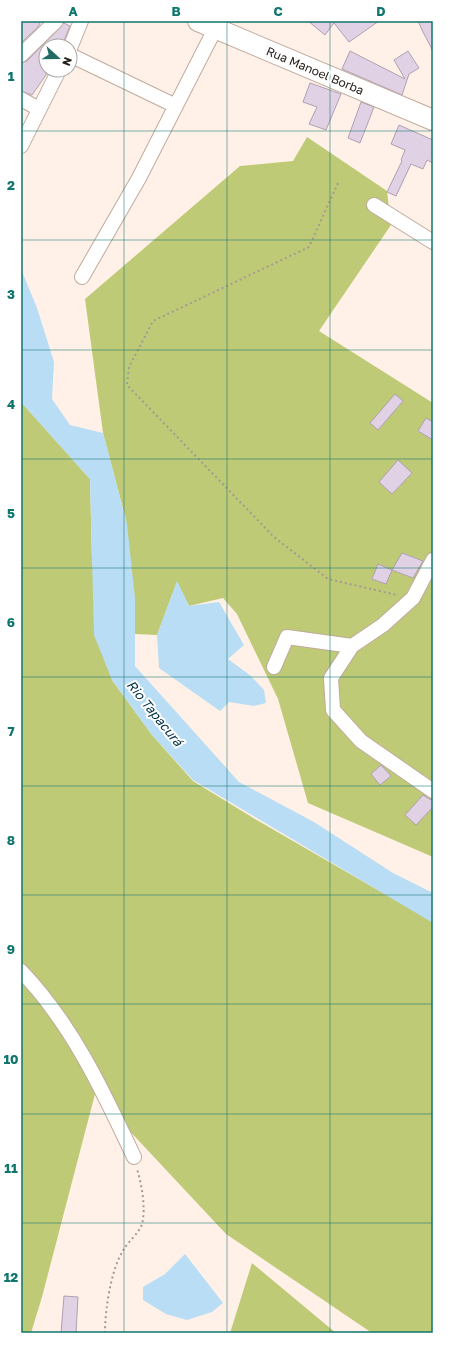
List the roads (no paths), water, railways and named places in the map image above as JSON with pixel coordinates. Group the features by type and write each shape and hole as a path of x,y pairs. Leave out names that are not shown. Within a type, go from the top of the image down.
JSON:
{"street":[{"path":"21,55 56,21"},
{"path":"74,38 81,21"},
{"path":"82,277 139,178 176,106 207,25"},
{"name":"Rua Manoel Borba","path":"207,25 433,120"},
{"path":"78,59 176,106"},
{"path":"21,146 55,78"},
{"path":"21,98 39,109"},
{"path":"374,205 433,242"},
{"path":"433,560 413,598 383,625 352,646 332,678 333,710 361,741 433,790"},
{"path":"274,667 287,637 352,646"},
{"path":"21,971 67,1027 107,1098 134,1157"}],"water":[{"name":"Rio Tapacurá","path":"21,269 37,308 54,362 52,399 70,425 103,433 127,524 135,598 135,666 239,782 314,822 393,873 433,893 433,923 193,780 152,735 112,680 94,635 90,479 21,402"},
{"path":"177,581 189,606 219,602 244,645 228,659 251,676 264,690 266,703 254,706 229,702 220,711 159,668 157,635"},
{"path":"185,1254 223,1303 212,1312 187,1320 166,1314 143,1300 143,1287 165,1274"}]}
